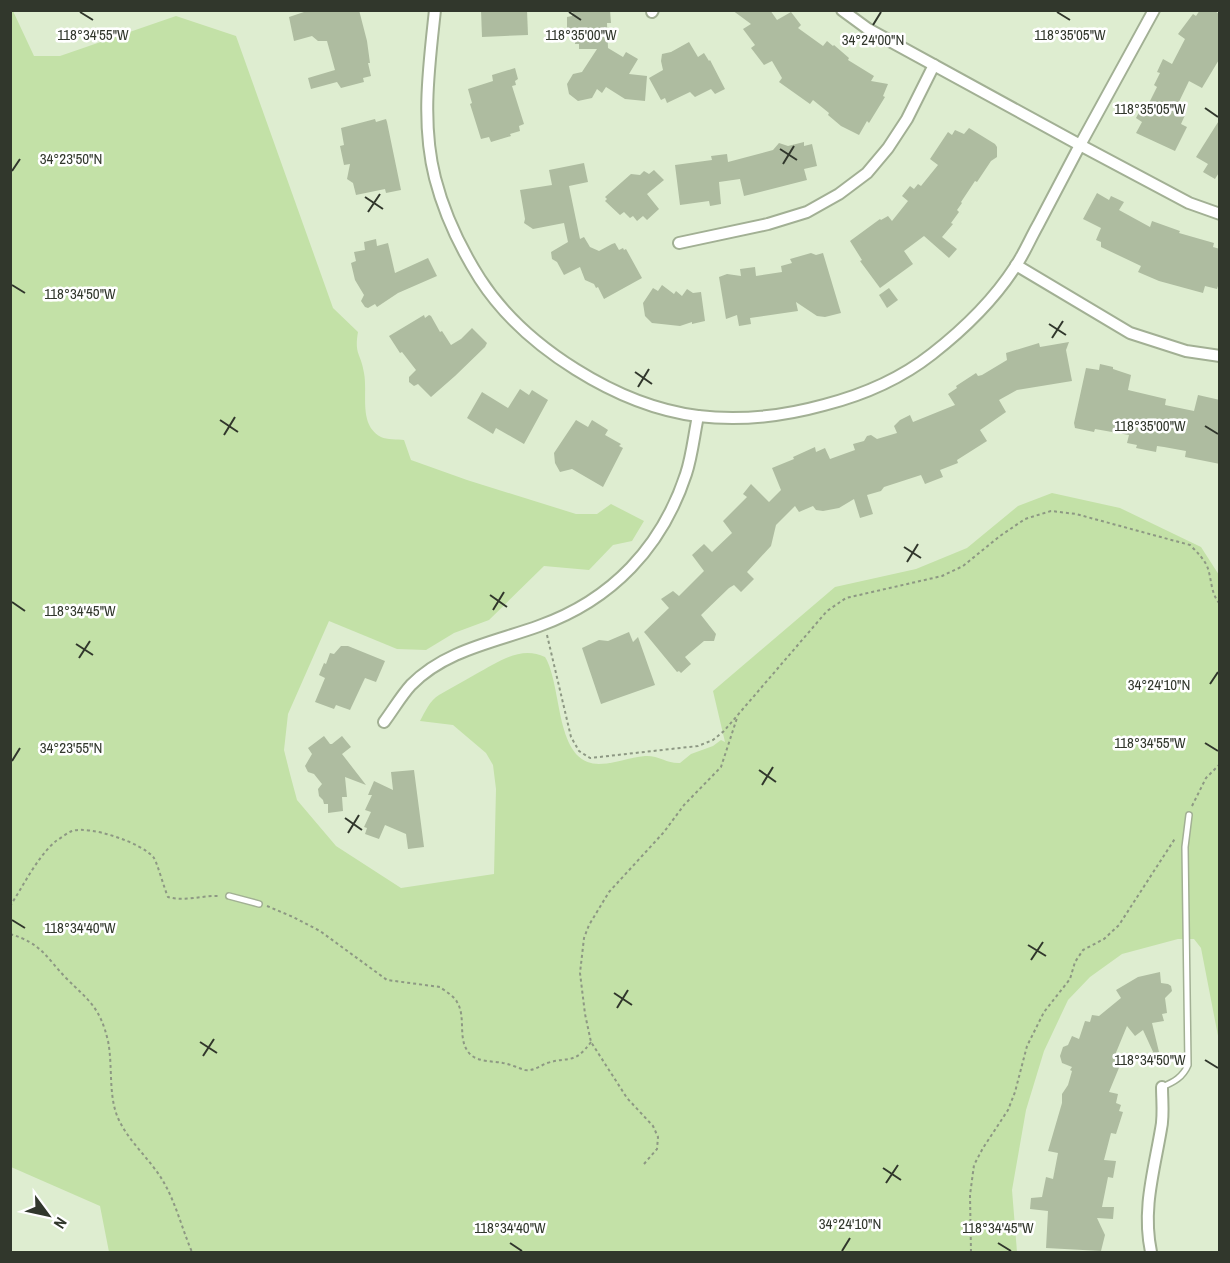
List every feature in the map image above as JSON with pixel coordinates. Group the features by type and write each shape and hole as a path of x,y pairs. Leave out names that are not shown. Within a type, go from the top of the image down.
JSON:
{"street":[{"path":"435,10 427,96 430,151 435,178 446,209 466,255 481,281 509,315 535,340 594,380 638,400 698,416 762,417 806,410 856,396 895,380 968,325 1016,265 1154,10"},
{"path":"842,10 868,29 1080,146 1189,203 1220,214"},
{"path":"679,243 768,224 807,212 839,194 867,173 888,148 907,119 934,66"},
{"path":"1016,265 1130,333 1186,351 1220,356"},
{"path":"384,722 412,685 435,666 472,646 544,624 577,608 612,586 651,545 664,525 687,472 698,416"},
{"path":"1151,1252 1147,1230 1147,1204 1162,1126 1162,1087"}],"lane":[{"path":"1162,1087 1177,1080 1188,1065 1185,847 1189,815"},
{"path":"229,896 259,904"}],"path":[{"path":"544,624 571,737 579,751 590,758 698,746 713,741 724,732 827,611 846,598 942,576 963,566 1025,519 1051,511 1076,514 1190,546 1200,555 1207,567 1215,599 1220,604"},
{"path":"644,1164 657,1149 658,1137 653,1126 627,1098 591,1042 580,973 584,938 589,925 609,892 684,805 721,767 737,715"},
{"path":"971,1252 970,1196 974,1165 1008,1110 1027,1046 1044,1012 1070,979 1075,962 1083,950 1104,939 1119,925 1171,846 1189,815 1206,778 1220,764"},
{"path":"10,906 46,851 73,831 85,830 135,844 153,857 168,897 180,900 207,895 229,896"},
{"path":"259,904 293,917 320,931 387,980 440,987 457,1000 460,1008 463,1041 471,1055 481,1060 504,1063 525,1070 535,1069 549,1063 570,1060 582,1054 591,1042"},
{"path":"10,933 38,946 66,978 87,996 99,1013 112,1068 113,1104 119,1120 131,1139 150,1160 164,1183 192,1252"}],"green space":[{"path":"11,11 34,56 60,56 176,16 236,36 333,308 358,332 357,350 364,373 365,408 369,425 374,432 383,438 404,440 411,460 467,480 576,514 597,514 611,504 644,521 632,541 613,545 589,570 544,566 489,620 454,633 426,650 397,649 329,621 288,714 284,750 297,800 336,846 401,888 494,874 496,789 493,765 486,753 453,725 420,721 436,697 509,657 527,653 545,657 551,670 567,738 574,751 584,761 605,764 650,756 680,763 691,754 713,746 721,740 725,742 713,691 835,587 916,569 967,548 1018,506 1052,493 1120,508 1201,547 1219,575 1219,1041 1201,948 1194,939 1178,939 1122,954 1090,977 1068,1000 1044,1051 1026,1110 1012,1190 1017,1252 109,1252 100,1206 11,1167"}],"building":[{"path":"310,10 359,10 367,41 371,76 363,78 364,82 341,88 337,82 311,89 308,78 335,70 327,41 318,41 312,36 294,41 289,17"},
{"path":"481,10 527,10 528,35 482,37"},
{"path":"573,10 610,10 611,23 607,23 608,48 623,57 626,52 638,59 629,74 647,76 645,101 625,99 606,87 602,93 597,89 592,98 578,101 569,94 567,84 573,74 582,72 597,49 579,49 579,44 575,44 575,35 567,36 567,17 572,16"},
{"path":"732,10 770,10 777,20 791,12 801,25 798,28 823,46 827,41 834,45 849,58 848,60 874,76 871,81 888,84 883,96 885,97 859,135 841,126 813,100 810,104 779,82 782,78 772,61 764,65 751,48 755,45 743,29 751,24"},
{"path":"1200,10 1214,10 1220,15 1220,58 1202,88 1189,81 1176,108 1186,113 1181,124 1187,127 1175,151 1136,133 1142,122 1136,118 1142,107 1146,109 1157,87 1154,85 1163,59 1172,64 1185,39 1178,34 1193,14 1196,16"},
{"path":"689,42 698,57 704,53 710,60 725,89 715,94 711,89 695,97 690,92 667,103 665,98 661,100 649,78 663,70 662,54 671,52"},
{"path":"515,68 518,79 515,81 516,85 512,86 524,124 519,126 520,131 510,134 511,136 491,142 489,137 481,139 470,104 472,103 468,89 493,81 492,75"},
{"path":"375,119 376,122 386,119 401,190 386,193 385,189 356,195 353,183 347,179 350,164 344,165 340,146 344,145 341,128"},
{"path":"1220,119 1220,171 1215,179 1203,172 1208,164 1196,157"},
{"path":"969,128 995,144 997,157 991,161 977,182 975,181 961,202 957,210 959,212 951,223 953,224 942,237 957,249 949,258 924,236 904,251 913,264 880,288 860,261 862,260 850,241 880,219 888,216 892,221 908,201 902,196 910,186 914,189 918,184 921,186 938,165 930,159 948,132 952,135 955,130 964,134"},
{"path":"804,142 804,146 812,144 817,166 804,169 807,180 744,196 740,179 719,182 721,204 710,206 709,201 680,205 675,165 712,160 711,156 727,154 728,162 773,150 779,143 788,146"},
{"path":"584,163 588,182 569,186 580,239 584,237 590,247 599,251 615,243 619,250 626,249 642,278 604,299 598,287 596,288 594,284 585,280 580,267 564,275 557,262 552,259 551,252 568,242 564,223 533,229 524,223 520,190 552,185 549,170"},
{"path":"654,170 664,180 647,194 659,209 647,220 643,216 637,221 633,216 630,218 624,212 620,215 605,201 607,199 605,197 631,174 640,175 644,171 649,174"},
{"path":"1097,193 1109,200 1111,196 1124,202 1119,210 1150,227 1152,221 1180,231 1179,233 1214,243 1213,247 1220,249 1220,280 1217,289 1205,286 1203,293 1159,281 1138,272 1141,266 1101,247 1101,242 1096,240 1101,228 1083,219"},
{"path":"376,239 377,246 388,243 395,273 428,258 437,276 398,293 377,307 375,304 368,308 365,307 361,301 364,295 355,280 351,263 356,261 354,252 365,250 364,242"},
{"path":"811,253 816,255 823,253 841,313 825,317 817,316 796,302 798,311 750,318 751,324 739,326 737,315 726,319 719,277 727,274 741,276 740,269 755,267 756,276 782,272 781,266 792,263 790,259"},
{"path":"662,285 674,294 676,291 682,296 687,289 693,293 701,292 705,321 680,326 652,323 645,316 643,303 653,288 658,291"},
{"path":"889,288 898,300 887,308 879,295"},
{"path":"424,315 425,318 431,316 451,345 472,328 487,343 431,397 418,384 414,386 409,382 409,377 416,370 402,352 400,353 389,336"},
{"path":"1069,342 1066,350 1072,381 1017,390 999,400 1006,412 980,430 987,441 957,460 958,463 940,470 943,477 925,484 921,475 867,495 873,514 860,518 854,499 839,508 823,511 816,510 813,506 799,512 795,506 776,525 771,546 747,572 754,579 741,592 734,585 729,588 701,615 716,634 714,641 704,641 685,657 691,664 681,673 677,672 644,632 669,608 661,599 673,591 679,596 704,571 692,555 704,544 712,552 732,533 723,521 747,497 743,494 751,484 769,502 781,490 772,468 815,447 816,452 825,448 830,459 855,450 853,444 864,441 867,436 871,435 877,439 897,433 894,426 910,415 913,422 955,405 948,394 976,373 978,376 982,375 1007,360 1006,353 1039,343 1040,347"},
{"path":"1100,364 1131,375 1128,390 1166,399 1165,405 1194,411 1198,395 1220,400 1220,464 1185,457 1186,451 1157,446 1156,452 1136,448 1137,445 1127,443 1129,435 1075,428 1074,423 1086,368 1099,370"},
{"path":"520,389 529,395 532,390 548,400 524,444 496,428 493,434 467,418 482,392 508,408"},
{"path":"576,420 588,427 592,420 608,430 605,435 621,444 619,446 623,448 603,487 572,469 560,472 555,463 554,453"},
{"path":"629,632 633,642 638,637 655,685 601,704 582,648 599,640 608,641"},
{"path":"341,646 348,646 385,661 376,682 365,678 350,710 336,705 334,709 315,702 325,678 319,675 324,663 326,664 330,653 334,654"},
{"path":"324,736 332,744 342,736 351,747 342,754 366,785 345,777 347,797 342,797 343,811 328,813 328,804 324,804 319,796 318,789 322,784 314,774 308,772 305,766 312,754 308,748"},
{"path":"414,770 424,847 408,849 406,834 385,825 379,839 365,834 367,828 364,827 371,812 365,810 372,795 368,795 374,781 393,790 391,772"},
{"path":"1160,972 1161,983 1171,986 1172,991 1165,998 1167,1013 1162,1014 1164,1021 1152,1023 1159,1052 1154,1054 1143,1030 1135,1036 1127,1026 1115,1055 1123,1058 1109,1092 1118,1094 1116,1103 1121,1105 1119,1111 1123,1112 1116,1134 1111,1133 1104,1160 1116,1161 1113,1178 1108,1177 1102,1207 1114,1207 1113,1219 1097,1218 1105,1235 1101,1251 1046,1248 1048,1211 1030,1209 1031,1198 1042,1197 1046,1177 1053,1179 1058,1153 1048,1151 1062,1103 1062,1094 1068,1085 1072,1071 1070,1070 1072,1067 1062,1063 1060,1056 1063,1047 1068,1045 1072,1036 1079,1039 1085,1021 1090,1022 1092,1015 1099,1016 1121,998 1116,990 1138,977"}]}
